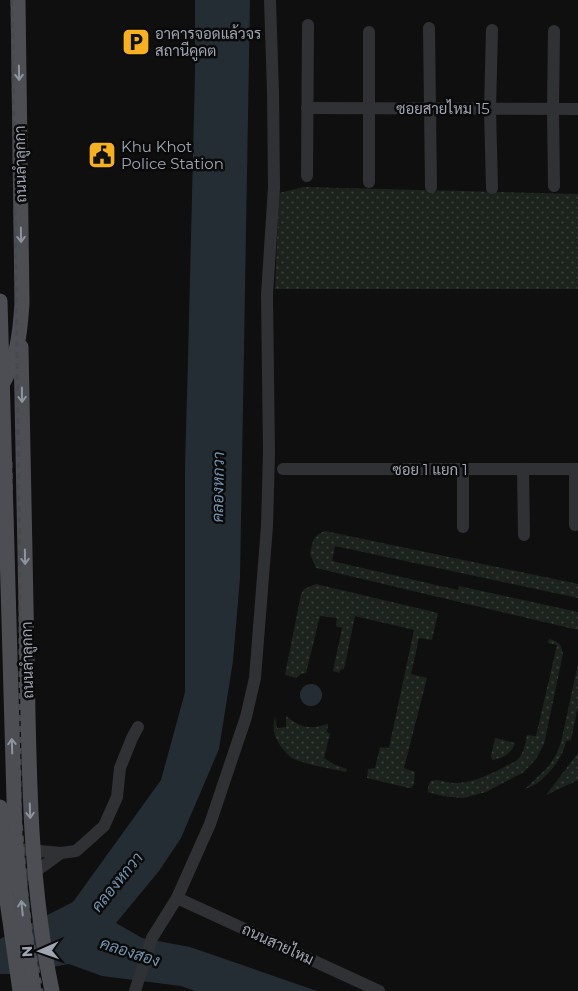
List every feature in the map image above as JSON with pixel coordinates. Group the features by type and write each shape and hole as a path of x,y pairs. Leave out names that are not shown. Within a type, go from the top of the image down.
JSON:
{"main road":[{"name":"ถนนลำลูกกา","path":"0,389 16,351 22,302 18,0"},
{"name":"ถนนลำลูกกา","path":"0,301 15,835 24,928 34,991"},
{"name":"ถนนลำลูกกา","path":"20,328 30,801 33,854 41,927 52,991"},
{"path":"0,423 10,422 18,424 23,436"},
{"path":"0,807 6,894 20,991"}],"street":[{"path":"135,991 152,938 177,898 214,813 246,717 255,678 267,526 269,446 267,295 274,188 270,0"},
{"path":"307,176 308,25"},
{"path":"429,28 431,187"},
{"path":"492,30 490,109 492,188"},
{"path":"554,31 554,186"},
{"path":"369,32 369,182"},
{"name":"ซอยสายไหม 15","path":"307,108 578,109"},
{"name":"ซอย 1 แยก 1","path":"282,469 576,469"},
{"path":"463,469 464,527"},
{"path":"575,525 576,469"},
{"path":"523,470 524,535"},
{"path":"0,847 61,853 76,851 104,826 117,797 120,768 138,727"},
{"path":"0,882 16,880 42,867 61,853"},
{"name":"ถนนสายไหม","path":"177,898 379,991"}],"shaded area":[{"path":"304,187 578,194 578,289 275,289 279,193"},
{"path":"325,531 578,584 578,598 335,546 332,561 458,590 459,586 578,612 578,630 316,568 310,554 315,537"},
{"path":"316,584 438,613 432,640 419,638 411,674 427,678 404,768 415,772 414,784 411,788 367,778 368,769 375,768 380,747 389,748 414,630 355,616 344,669 340,670 340,673 333,671 342,628 336,626 337,618 320,616 306,673 296,678 285,675 301,594 304,589"},
{"path":"549,639 559,644 563,654 544,744 536,759 524,772 486,792 463,798 442,796 428,792 428,786 431,781 438,780 454,783 473,780 495,772 519,758 524,749 527,735 536,736 557,645 548,643"},
{"path":"578,664 578,706 571,740 566,741 559,759 545,776 536,784 525,789 548,767 556,755 561,742"},
{"path":"275,716 277,728 286,727 286,716 301,726 306,727 328,724 327,732 330,734 324,758 335,765 347,769 346,772 292,758 286,753 275,735"},
{"path":"495,738 515,743 512,750 506,755 492,760 491,756"},
{"path":"578,753 578,780 546,795"}],"water":[{"path":"195,0 250,0 240,578 233,661 219,749 181,838 159,871 116,923 142,938 190,947 317,991 195,991 181,986 102,976 69,964 11,974 0,974 0,939 73,902 161,780 185,692 185,466 195,73"},
{"path":"311,684 319,687 322,695 319,703 311,706 303,703 300,695 303,687"}],"railway":[{"path":"12,0 20,566 20,809 27,896 42,991"},
{"path":"11,462 13,610"}],"place":[{"name":"อาคารจอดแล้วจร สถานีคูคต","path":"136,42"},
{"name":"Khu Khot Police Station","path":"102,155"}],"water label":[{"name":"คลองหกวา","path":"218,487"},
{"name":"คลองหกวา","path":"117,882"},
{"name":"คลองสอง","path":"130,952"}]}
